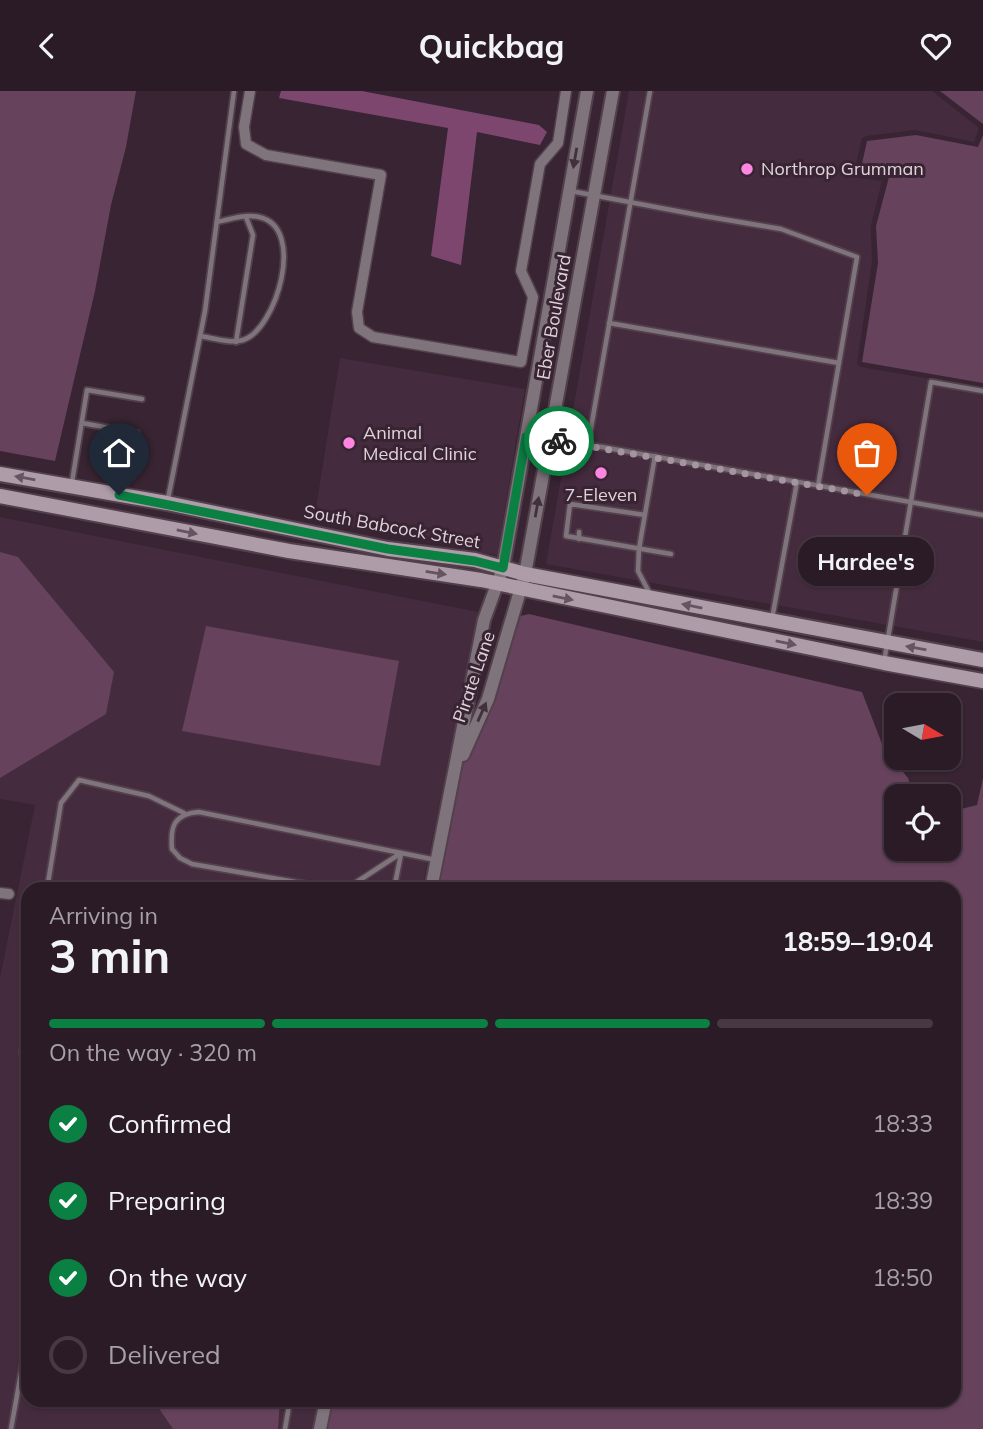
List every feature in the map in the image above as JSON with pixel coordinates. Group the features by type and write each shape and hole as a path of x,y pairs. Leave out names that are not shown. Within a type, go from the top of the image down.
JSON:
{"main road":[{"name":"South Babcock Street","path":"0,474 167,503 388,549 475,561 525,574 983,660"},
{"path":"0,496 289,551 497,584 983,681"}],"street":[{"path":"250,91 243,127 246,144 266,155 381,175 357,312 359,328 373,337 521,362 533,297 522,271 540,164 558,143 566,91"},
{"name":"Eber Boulevard","path":"497,584 503,568 587,91"},
{"name":"Eber Boulevard","path":"520,589 525,574 613,91"},
{"name":"Pirate Lane","path":"432,882 484,620 497,584"},
{"name":"Pirate Lane","path":"454,774 488,699 520,589"},
{"path":"320,1429 325,1407"}],"lane":[{"path":"167,503 200,336 234,91"},
{"path":"589,445 650,91"},
{"path":"570,190 781,229 857,257 818,486"},
{"path":"200,336 236,342 245,340 271,313 285,254 282,235 266,219 256,216 217,222"},
{"path":"236,342 253,235 246,217"},
{"path":"609,323 839,363"},
{"path":"521,362 539,365"},
{"path":"884,663 931,382 983,391"},
{"path":"71,486 87,390 142,399"},
{"path":"82,423 137,433"},
{"path":"526,437 589,445 983,515"},
{"path":"653,598 638,571 639,549 655,457"},
{"path":"772,621 797,482"},
{"path":"645,515 570,503 566,536 605,540 671,554"},
{"path":"583,515 584,505"},
{"path":"593,517 594,507"},
{"path":"609,518 610,510"},
{"path":"620,520 621,511"},
{"path":"631,522 633,513"},
{"path":"579,532 579,539"},
{"path":"48,882 61,803 79,780 149,796 184,813 199,812 437,860"},
{"path":"184,813 175,821 171,835 172,849 180,858 192,864 296,882"},
{"path":"357,882 402,853"},
{"path":"396,882 402,853"},
{"path":"11,1429 21,1373"},
{"path":"285,1429 289,1407"}],"shaded area":[{"path":"0,91 136,91 95,291 55,461 0,451"},
{"path":"281,91 362,91 539,125 547,132 540,145 477,132 461,265 431,256 448,128 279,98"},
{"path":"629,91 932,91 979,128 974,142 915,130 866,136 862,138 854,172 859,178 882,181 871,225 872,262 857,364 861,367 983,388 983,642 546,564"},
{"path":"940,91 983,91 983,124"},
{"path":"916,135 978,147 983,135 983,383 862,362 878,263 876,226 889,177 860,173 867,141"},
{"path":"340,358 525,389 497,555 314,520"},
{"path":"0,517 478,612 423,882 21,882 21,1407 318,1407 313,1429 0,1429 0,978 35,805 0,799"},
{"path":"0,552 18,557 114,672 106,714 0,778"},
{"path":"529,614 862,692 884,749 884,770 901,770 910,784 884,784 884,861 961,861 961,809 977,805 983,778 983,1429 321,1429 325,1407 961,1407 961,882 432,882 454,774 512,618"},
{"path":"206,626 399,661 380,766 182,731"},
{"path":"161,1407 280,1407 278,1429 173,1429"}],"way so far":[{"path":"559,441 867,495"}],"place":[{"name":"Northrop Grumman","path":"747,169"},
{"name":"Animal Medical Clinic","path":"349,443"},
{"name":"7-Eleven","path":"601,473"},
{"name":"Hardee's","path":"867,495"}],"route":[{"path":"119,495 388,549 475,561 503,568 526,437 559,441"}]}
